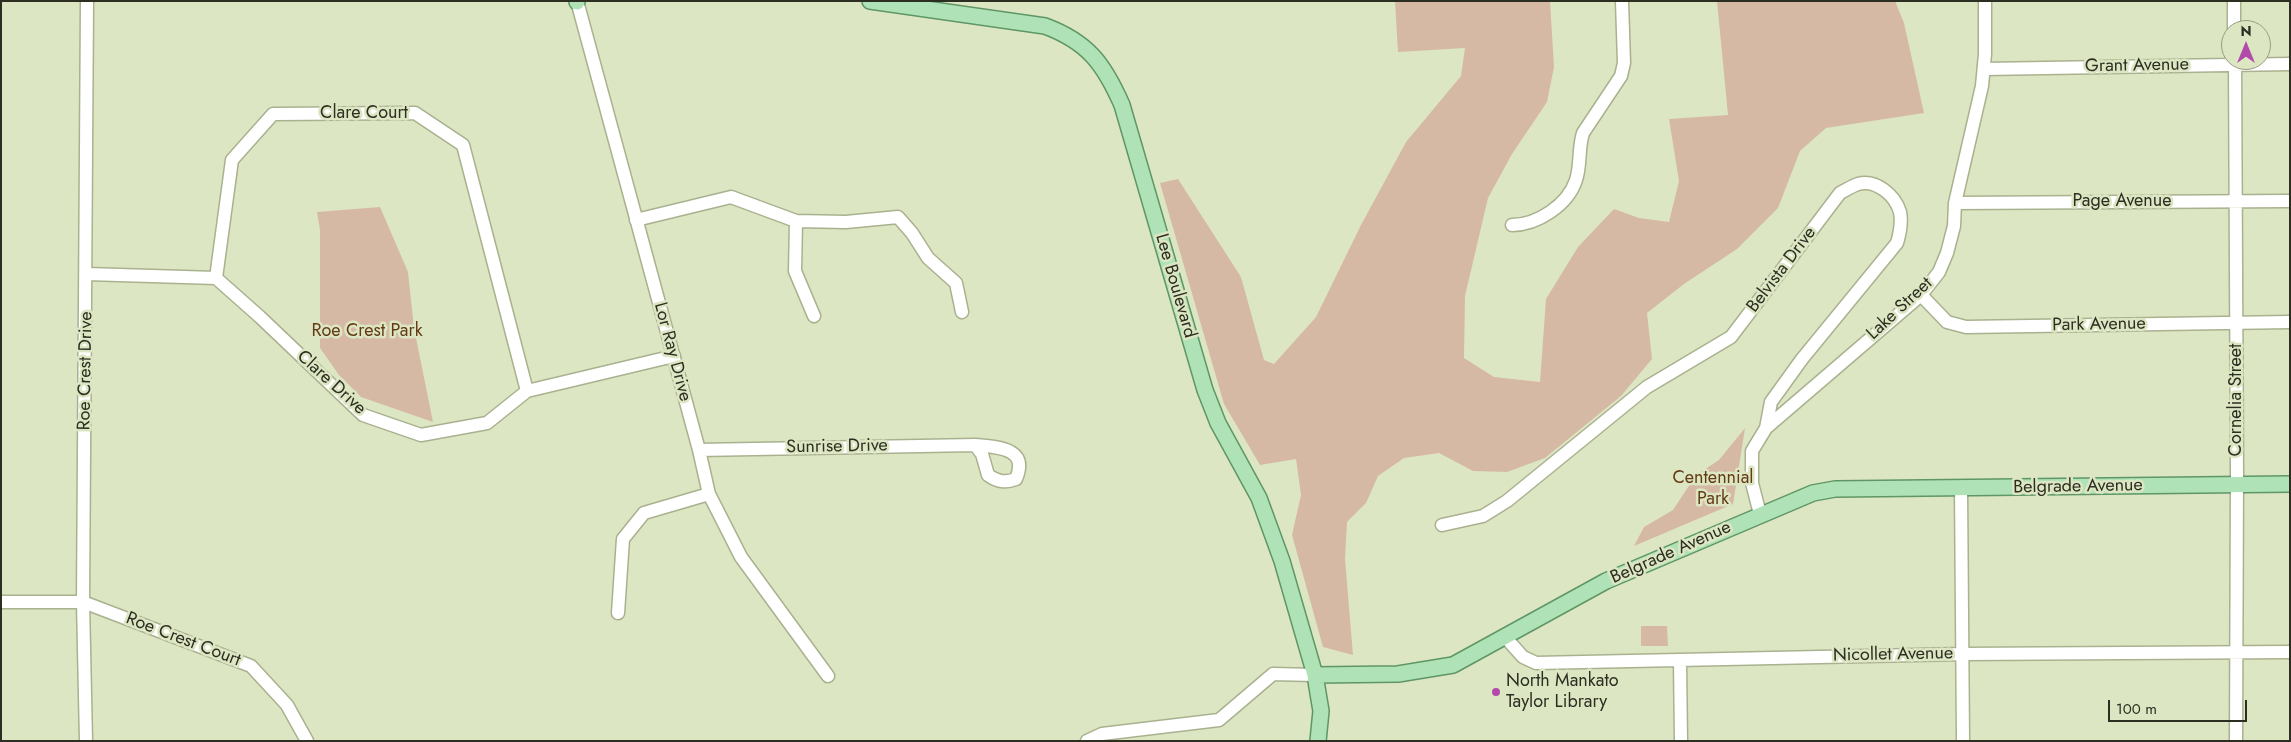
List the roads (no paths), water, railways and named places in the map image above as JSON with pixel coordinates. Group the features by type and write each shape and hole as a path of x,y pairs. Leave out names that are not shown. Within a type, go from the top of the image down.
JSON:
{"main road":[{"name":"Lee Boulevard","path":"870,1 1045,26 1065,33 1085,47 1101,64 1122,105 1205,390 1218,423 1259,498 1270,525 1315,675 1321,711 1318,741"},
{"name":"Belgrade Avenue","path":"1315,675 1398,674 1453,666 1606,581 1813,493 1835,489 2290,484"}],"street":[{"name":"Roe Crest Drive","path":"86,741 83,602 87,274 87,1"},
{"name":"Lor Ray Drive","path":"577,1 674,356 709,494 741,557 828,676"},
{"path":"1512,225 1532,223 1548,214 1563,200 1576,181 1583,133 1621,76 1624,64 1622,1"},
{"name":"Lake Street","path":"1760,514 1752,483 1752,451 1766,428 1921,295 1939,272 1947,254 1954,226 1955,203 1984,70 1985,1"},
{"path":"2234,1 2234,20"},
{"name":"Grant Avenue","path":"1984,70 2221,62"},
{"name":"Grant Avenue","path":"2271,63 2290,64"},
{"name":"Cornelia Street","path":"2235,70 2236,741"},
{"name":"Clare Court","path":"216,278 232,160 273,114 415,113 463,145 527,391"},
{"name":"Belvista Drive","path":"1442,525 1483,516 1507,501 1648,387 1731,337 1840,193 1859,184 1876,185 1890,194 1900,211 1901,229 1897,243 1802,359 1771,402 1766,428"},
{"path":"636,220 731,198 796,221 846,222 898,217 912,233 928,258 956,283 962,312"},
{"name":"Page Avenue","path":"1955,203 2290,201"},
{"path":"796,221 795,272 814,316"},
{"path":"87,274 216,278"},
{"name":"Clare Drive","path":"216,278 363,415 421,435 487,423 527,391 674,356"},
{"name":"Park Avenue","path":"1921,295 1947,322 1966,327 2290,322"},
{"name":"Sunrise Drive","path":"699,450 975,445"},
{"path":"1962,488 1963,741"},
{"path":"618,614 623,538 644,514 709,494"},
{"path":"1,602 83,602"},
{"name":"Roe Crest Court","path":"83,602 251,666 287,705 307,741"},
{"name":"Nicollet Avenue","path":"1506,638 1523,657 1536,663 1962,654 2290,652"},
{"path":"1680,661 1681,741"},
{"name":"Belgrade Avenue","path":"1087,741 1102,734 1219,720 1272,674 1315,675"}],"place":[{"name":"North Mankato Taylor Library","path":"1496,692"}],"park label":[{"name":"Roe Crest Park","path":"367,332"},
{"name":"Centennial Park","path":"1713,489"}]}
